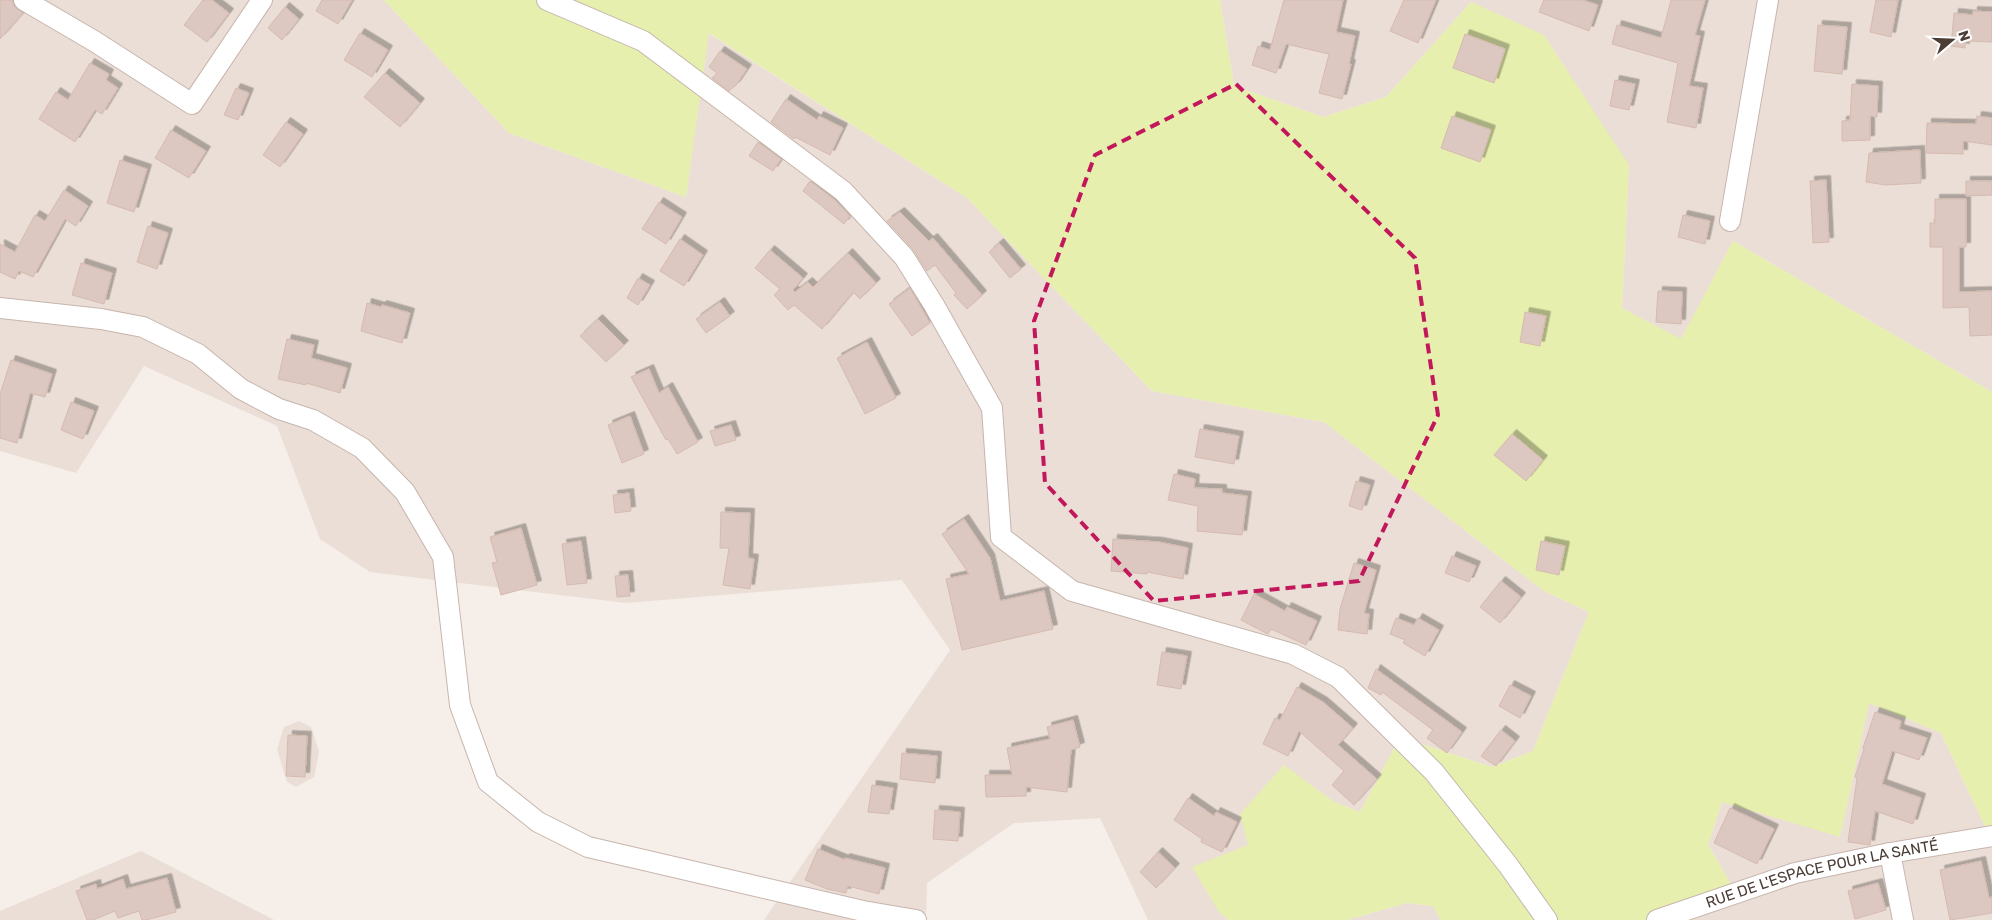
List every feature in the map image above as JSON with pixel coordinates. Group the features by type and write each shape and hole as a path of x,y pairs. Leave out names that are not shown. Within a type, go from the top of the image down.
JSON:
{"street":[{"path":"24,0 94,41 192,104 262,0"},
{"path":"547,0 643,41 843,191 904,258 934,305 992,408 1001,536 1072,591 1293,654 1338,677 1434,772 1508,865 1547,920"},
{"path":"1730,221 1768,0"},
{"path":"0,308 101,319 143,327 198,354 241,389 279,409 313,420 362,448 405,492 443,556 460,705 488,782 538,822 588,847 863,911 916,920"},
{"name":"RUE DE L'ESPACE POUR LA SANTÉ","path":"1656,920 1795,873 1890,853 1992,836"},
{"path":"1890,853 1902,920"}],"highlighted area":[{"path":"1236,84 1415,258 1438,415 1359,581 1154,601 1045,483 1034,321 1095,155"}],"shaded area":[{"path":"0,0 384,0 509,133 686,197 708,33 967,198 1152,391 1324,422 1544,591 1589,612 1533,751 1492,767 1400,737 1360,812 1334,802 1283,766 1219,912 1228,920 1148,920 1100,818 1014,823 927,883 926,920 764,920 950,650 902,580 626,603 370,572 320,539 277,426 144,366 76,473 0,451"},
{"path":"1220,0 1992,0 1992,392 1733,241 1681,340 1622,308 1629,165 1471,2 1386,97 1323,117 1234,86"},
{"path":"1869,703 1941,733 1992,841 1992,920 1693,920 1731,884 1708,845 1722,802 1840,836"},
{"path":"299,721 311,727 319,752 314,777 296,787 287,782 277,749 284,727"},
{"path":"141,851 274,920 0,920 0,911"},
{"path":"1407,903 1433,906 1441,920 1347,920"}],"green space":[{"path":"384,0 1220,0 1234,86 1323,117 1386,97 1471,2 1544,35 1629,165 1622,308 1681,339 1733,241 1992,392 1992,841 1941,733 1869,703 1840,837 1722,802 1708,845 1731,884 1693,920 1441,920 1433,906 1407,903 1347,920 1228,920 1219,912 1192,867 1248,845 1240,814 1284,765 1334,802 1360,812 1400,737 1492,767 1533,751 1589,612 1544,591 1324,422 1152,391 967,198 709,33 686,197 509,133"}],"building":[{"path":"0,0 12,0 14,6 23,13 0,39"},
{"path":"203,0 212,0 229,13 207,42 184,25"},
{"path":"322,0 352,0 338,24 316,11"},
{"path":"1284,0 1343,0 1336,32 1355,36 1349,64 1351,64 1342,99 1319,93 1329,54 1286,44 1276,73 1252,65 1258,46 1270,50"},
{"path":"1404,0 1436,0 1418,43 1390,31"},
{"path":"1544,0 1582,0 1598,5 1589,31 1539,12"},
{"path":"1671,0 1705,0 1695,35 1700,36 1689,86 1703,88 1696,128 1667,122 1678,63 1612,44 1617,25 1661,38"},
{"path":"1876,0 1898,0 1891,37 1870,32"},
{"path":"285,7 299,19 282,40 268,28"},
{"path":"1973,11 1992,12 1992,42 1965,41 1965,48 1951,46 1954,13 1973,15"},
{"path":"1818,25 1847,27 1842,74 1814,71"},
{"path":"360,33 388,50 372,77 344,60"},
{"path":"1465,34 1505,49 1494,83 1453,68"},
{"path":"720,51 747,69 736,85 729,91 712,78 717,73 709,67"},
{"path":"90,63 109,74 106,80 118,88 102,114 95,110 75,142 39,119 56,92 68,100"},
{"path":"385,73 420,103 400,127 364,97"},
{"path":"1615,80 1635,84 1629,110 1610,106"},
{"path":"1852,84 1878,86 1877,117 1870,116 1870,140 1842,141 1842,121 1850,120"},
{"path":"236,88 249,93 238,120 224,115"},
{"path":"786,99 817,120 819,116 843,128 830,155 795,137 794,139 771,122"},
{"path":"1452,116 1491,130 1480,162 1441,148"},
{"path":"1977,116 1992,118 1992,145 1963,141 1963,154 1926,153 1927,123 1976,124"},
{"path":"286,122 303,134 280,167 263,155"},
{"path":"171,130 206,151 189,178 155,158"},
{"path":"758,142 781,159 773,171 749,156"},
{"path":"1920,150 1921,183 1886,185 1866,182 1869,153"},
{"path":"120,160 147,169 134,212 107,203"},
{"path":"1826,180 1829,242 1813,243 1810,181"},
{"path":"810,181 835,200 850,216 844,224 803,191"},
{"path":"1966,181 1992,181 1992,195 1966,196"},
{"path":"64,190 88,206 76,226 65,219 33,277 19,271 15,279 0,272 0,244 15,252 35,215 45,221"},
{"path":"1935,199 1966,199 1966,247 1959,247 1959,292 1992,291 1992,335 1970,336 1969,307 1943,308 1943,247 1930,247 1930,223 1935,223"},
{"path":"659,202 682,217 666,244 642,229"},
{"path":"900,212 929,241 933,238 982,295 967,309 954,295 956,293 935,265 927,271 913,249 887,221"},
{"path":"1683,215 1710,221 1705,244 1678,237"},
{"path":"148,226 168,233 157,269 137,262"},
{"path":"680,239 703,255 684,286 660,271"},
{"path":"999,243 1021,269 1010,278 989,252"},
{"path":"770,250 803,278 793,290 795,292 808,282 813,287 848,253 876,283 860,299 853,292 822,329 794,305 788,310 774,295 780,289 755,268"},
{"path":"81,263 112,273 104,304 72,295"},
{"path":"638,278 650,285 638,305 627,298"},
{"path":"910,288 930,323 912,336 889,304"},
{"path":"1658,291 1682,292 1681,324 1656,322"},
{"path":"720,302 730,316 706,333 696,319"},
{"path":"367,303 410,313 402,343 361,331"},
{"path":"1525,312 1546,316 1540,346 1520,342"},
{"path":"598,319 624,345 606,362 580,336"},
{"path":"287,339 314,345 311,358 347,368 340,393 306,383 306,385 278,379"},
{"path":"867,342 896,398 865,414 837,358"},
{"path":"11,360 52,374 45,397 30,393 17,443 0,438 0,394"},
{"path":"649,369 659,393 668,387 698,442 677,454 668,439 666,440 631,377"},
{"path":"71,402 94,411 83,439 61,430"},
{"path":"630,416 644,454 622,463 608,425"},
{"path":"731,425 736,440 715,446 710,431"},
{"path":"1200,429 1239,436 1234,464 1195,457"},
{"path":"1512,434 1543,460 1526,481 1494,455"},
{"path":"1174,474 1195,479 1194,488 1222,489 1222,493 1247,496 1242,535 1197,531 1198,506 1168,500"},
{"path":"1356,481 1370,485 1362,510 1349,506"},
{"path":"629,493 631,511 615,513 613,495"},
{"path":"721,512 750,513 748,558 754,559 750,589 723,585 729,548 720,548"},
{"path":"964,519 990,558 1000,601 1044,591 1053,629 962,650 946,579 969,574 942,534"},
{"path":"521,528 537,585 501,595 492,563 497,562 490,537"},
{"path":"1113,539 1159,542 1188,548 1183,579 1147,572 1147,574 1111,571"},
{"path":"581,541 587,583 567,585 562,544"},
{"path":"1541,541 1565,546 1559,575 1536,570"},
{"path":"1452,556 1476,566 1469,582 1445,573"},
{"path":"1354,563 1376,570 1364,613 1369,614 1367,634 1338,630 1340,609"},
{"path":"628,575 630,596 617,597 615,576"},
{"path":"1501,581 1521,597 1500,623 1480,607"},
{"path":"1254,594 1285,611 1287,607 1317,621 1306,645 1271,629 1268,634 1241,620"},
{"path":"1396,618 1414,625 1418,618 1439,630 1425,656 1403,643 1405,640 1390,634"},
{"path":"1162,652 1187,656 1181,689 1157,685"},
{"path":"1376,669 1462,732 1447,753 1427,738 1433,730 1382,692 1381,695 1368,688"},
{"path":"1510,685 1531,696 1520,718 1499,706"},
{"path":"1297,687 1323,702 1353,728 1338,745 1377,779 1354,805 1332,785 1344,771 1299,731 1288,756 1263,744 1275,718 1280,720"},
{"path":"1875,712 1901,721 1899,729 1927,738 1919,760 1892,751 1882,784 1921,798 1913,824 1875,811 1870,845 1848,842 1857,778 1855,777"},
{"path":"1073,720 1080,747 1071,750 1067,792 1026,787 1026,796 986,797 985,775 1012,775 1007,748 1050,739 1047,727"},
{"path":"1501,730 1515,741 1496,766 1481,756"},
{"path":"288,735 307,736 305,777 286,776"},
{"path":"902,753 937,756 935,783 900,779"},
{"path":"872,785 893,788 889,814 868,812"},
{"path":"1188,798 1214,816 1216,812 1237,822 1222,852 1201,842 1202,839 1174,820"},
{"path":"1730,808 1774,829 1757,864 1714,843"},
{"path":"935,810 960,812 958,841 933,839"},
{"path":"818,849 845,860 845,858 885,868 879,894 848,886 846,893 827,889 805,880"},
{"path":"1158,852 1175,868 1156,888 1140,872"},
{"path":"1981,861 1989,898 1992,897 1992,913 1950,920 1940,870"},
{"path":"167,878 176,912 146,920 142,920 139,911 118,918 115,911 93,920 87,920 76,891 96,884 97,889 123,879 126,889"},
{"path":"1878,883 1886,910 1855,919 1848,891"}]}
